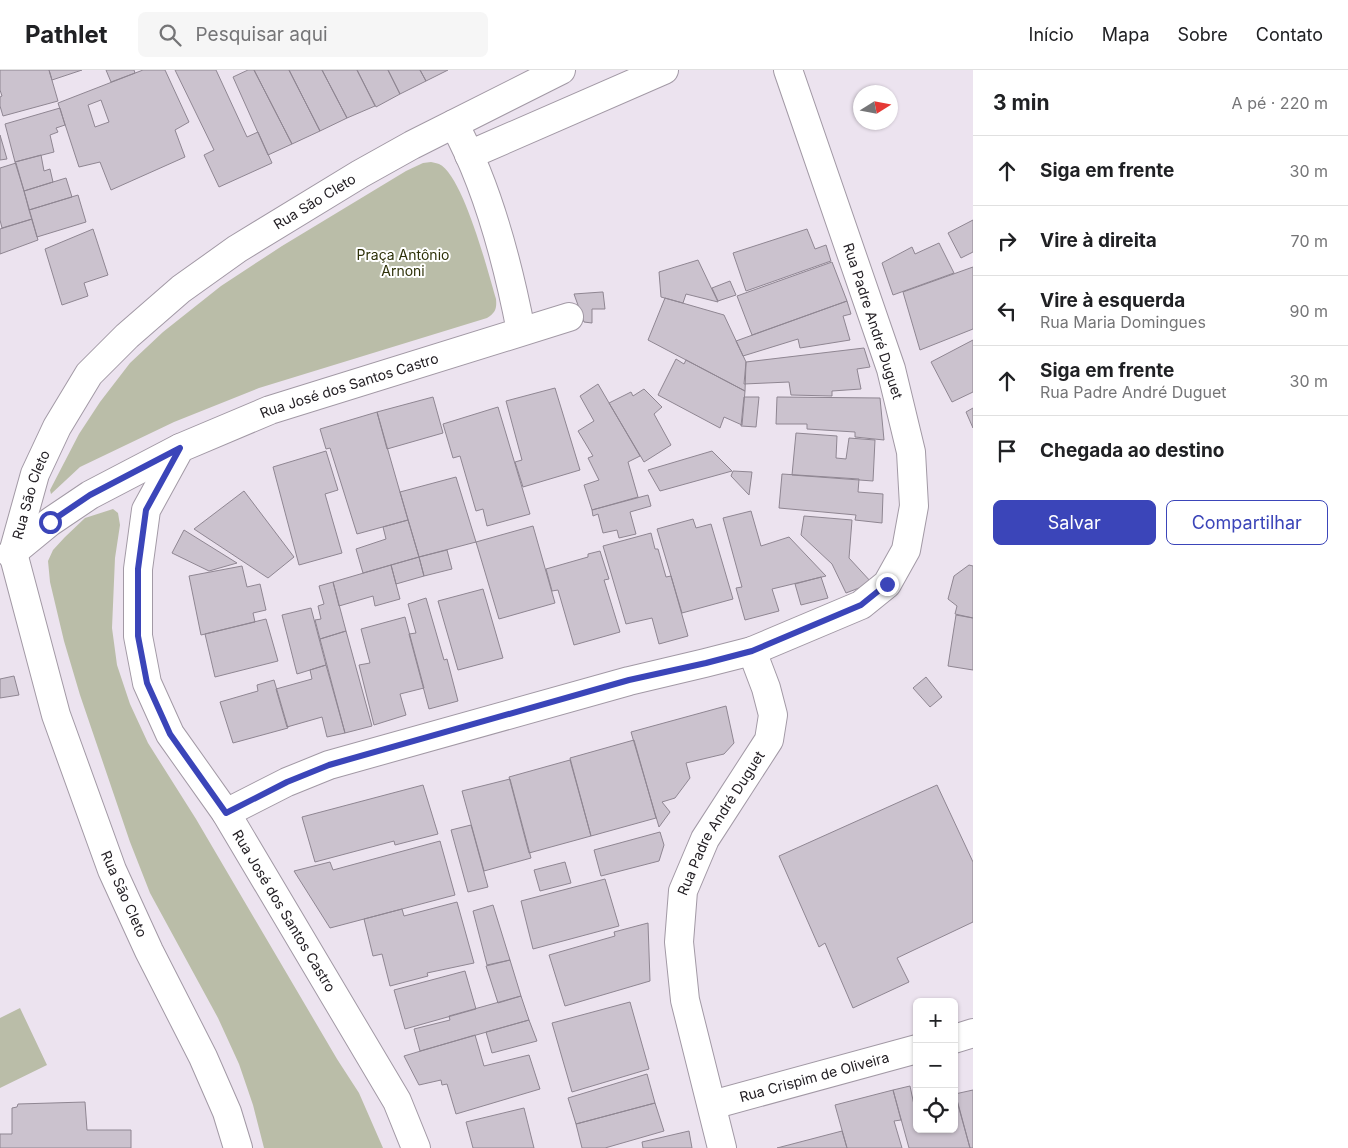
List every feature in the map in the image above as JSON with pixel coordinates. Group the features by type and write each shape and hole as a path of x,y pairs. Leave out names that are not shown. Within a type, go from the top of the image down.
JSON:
{"street":[{"name":"Rua São Cleto","path":"238,1148 227,1112 203,1056 149,950 112,870 56,715 7,555 35,474 57,427 89,374 126,336 181,289 237,249 360,174 561,70"},
{"path":"468,155 664,70"},
{"name":"Rua Padre André Duguet","path":"722,1148 685,1000 680,942 683,891 705,839 769,740 773,715 766,688 752,651 861,605 887,584 906,550 914,506 911,452 891,369 788,70"},
{"path":"454,124 484,194 512,283 522,332"},
{"name":"Rua José dos Santos Castro","path":"7,555 50,522 90,495 180,448 270,410 569,317"},
{"name":"Rua José dos Santos Castro","path":"180,448 146,510 138,569 138,636 147,683 170,734 226,813 398,1101 416,1148"},
{"path":"226,813 287,782 329,765 629,680 752,651"},
{"path":"958,1038 973,1033"},
{"name":"Rua Crispim de Oliveira","path":"712,1105 913,1050"}],"green space":[{"name":"Praça Antônio Arnoni","path":"423,163 439,164 448,172 465,204 481,247 496,299 496,308 492,314 487,318 259,388 174,422 80,467 51,494 50,490 79,434 100,402 130,363 163,332 221,286 282,246 406,171"},
{"path":"113,509 118,513 120,525 115,558 112,628 117,665 130,704 148,743 196,819 337,1059 359,1093 383,1148 264,1148 253,1105 239,1064 218,1018 150,893 130,842 80,695 64,641 50,582 48,561 53,550 85,518"},
{"path":"20,1008 47,1065 0,1088 0,1018"}],"building":[{"path":"0,70 49,70 58,101 3,116 0,106 0,97 2,96 0,90"},
{"path":"49,70 82,70 52,80"},
{"path":"106,70 134,70 135,73 111,82"},
{"path":"143,70 165,70 189,122 175,130 185,157 111,190 100,162 79,167 58,103","holes":["101,100 109,122 95,127 88,105"]},
{"path":"175,70 216,70 247,137 258,132 272,163 219,187 204,155 214,150"},
{"path":"248,70 254,70 292,144 268,155 233,77"},
{"path":"254,70 289,70 320,131 292,144"},
{"path":"289,70 322,70 347,118 320,131"},
{"path":"322,70 357,70 375,106 347,118"},
{"path":"357,70 388,70 400,94 376,107"},
{"path":"388,70 420,70 426,81 400,94"},
{"path":"420,70 448,70 426,81"},
{"path":"60,108 65,125 56,128 58,132 50,135 54,152 15,162 5,124"},
{"path":"0,135 7,159 0,160"},
{"path":"41,155 44,171 50,169 53,182 24,191 15,162"},
{"path":"16,163 32,219 2,228 0,220 0,168"},
{"path":"66,178 72,197 29,210 24,191"},
{"path":"78,195 86,222 37,237 29,210"},
{"path":"32,219 38,240 0,254 0,229"},
{"path":"973,220 973,252 961,258 948,233"},
{"path":"93,229 108,275 84,283 88,296 62,305 45,249"},
{"path":"807,229 815,249 826,245 831,261 746,291 733,253"},
{"path":"939,243 954,273 893,295 882,263 912,247 915,254"},
{"path":"698,260 718,302 686,294 683,303 661,297 659,272"},
{"path":"832,262 847,301 752,335 737,296"},
{"path":"973,267 973,329 920,350 903,292"},
{"path":"730,281 736,295 718,301 712,288"},
{"path":"603,292 605,309 592,309 592,323 584,322 574,294"},
{"path":"665,298 724,315 746,362 745,391 648,340"},
{"path":"847,301 851,314 843,316 850,340 800,348 798,339 743,356 736,341"},
{"path":"973,340 973,392 952,402 931,362"},
{"path":"864,348 870,367 857,369 861,389 832,391 832,396 791,395 789,382 744,384 746,362"},
{"path":"676,359 684,364 686,360 745,391 742,425 724,417 720,428 658,395"},
{"path":"598,384 640,456 628,462 638,497 592,510 584,485 599,480 588,458 593,456 578,431 594,421 580,396"},
{"path":"555,388 580,470 523,487 515,462 522,460 506,401"},
{"path":"644,389 662,407 654,414 671,445 644,462 609,403 631,392 633,396"},
{"path":"433,397 443,433 387,449 377,412"},
{"path":"744,397 759,397 756,427 741,426"},
{"path":"777,397 880,398 884,440 855,437 855,432 807,429 807,424 776,424"},
{"path":"498,407 530,514 487,526 483,509 476,511 460,456 453,458 443,424"},
{"path":"973,408 973,428 966,412"},
{"path":"377,412 408,520 357,534 330,448 326,449 320,429"},
{"path":"796,433 837,436 836,458 846,459 849,438 875,440 873,481 792,475"},
{"path":"326,451 338,490 325,494 342,553 299,565 273,467"},
{"path":"712,451 732,471 660,491 648,470"},
{"path":"733,471 752,472 749,495 731,476"},
{"path":"782,474 859,479 858,492 883,494 882,523 855,520 856,515 779,508"},
{"path":"456,477 476,542 419,557 400,492"},
{"path":"244,491 294,557 268,578 194,529"},
{"path":"648,495 651,506 630,512 636,534 619,538 617,530 603,533 598,514 593,516 592,510"},
{"path":"751,511 761,546 789,537 826,576 772,589 779,611 745,620 736,588 742,587 723,518"},
{"path":"804,516 852,520 849,558 872,583 846,593 832,564 801,535"},
{"path":"693,519 696,528 711,524 733,599 682,613 657,529"},
{"path":"408,520 419,557 363,573 356,549 386,539 383,527"},
{"path":"533,526 555,603 499,619 476,542"},
{"path":"184,530 237,563 209,571 172,553"},
{"path":"651,533 666,577 671,576 688,636 659,644 652,618 626,624 603,546"},
{"path":"447,550 452,569 424,576 419,557"},
{"path":"600,551 609,579 604,580 620,632 574,645 558,590 552,591 546,569 588,557 588,554"},
{"path":"419,557 424,576 396,584 391,565"},
{"path":"391,565 400,599 375,606 373,596 339,606 333,582"},
{"path":"969,565 973,566 973,618 955,614 957,606 948,599 954,576"},
{"path":"242,566 247,587 260,584 266,610 253,613 255,622 201,635 189,576"},
{"path":"821,577 828,598 801,605 795,584"},
{"path":"333,582 346,631 320,639 315,620 321,619 318,606 324,604 319,586"},
{"path":"483,589 503,658 458,670 438,601"},
{"path":"426,598 444,660 447,659 458,701 429,709 409,634 416,633 408,604"},
{"path":"311,608 326,665 297,674 282,615"},
{"path":"956,615 973,618 973,670 948,666"},
{"path":"405,617 424,688 400,694 406,715 374,725 359,665 370,663 361,629"},
{"path":"266,619 278,661 215,677 205,634"},
{"path":"346,631 372,726 345,733 320,639"},
{"path":"326,665 345,733 327,737 322,717 287,727 276,689 312,679 310,670"},
{"path":"14,676 19,695 0,698 0,679"},
{"path":"926,677 942,697 930,707 913,688"},
{"path":"274,680 288,728 233,743 220,702 258,691 257,685"},
{"path":"726,706 734,743 724,754 686,763 690,778 675,798 662,802 670,812 659,827 631,732"},
{"path":"634,740 656,818 591,836 570,758"},
{"path":"570,760 591,836 529,853 509,777"},
{"path":"510,779 531,858 484,871 462,791"},
{"path":"423,785 438,834 395,845 394,841 315,862 302,817"},
{"path":"937,785 973,862 973,922 897,958 909,982 853,1008 825,943 819,947 779,856"},
{"path":"471,825 488,887 468,892 451,830"},
{"path":"660,832 664,845 659,861 601,876 594,850"},
{"path":"440,841 455,895 330,928 294,871 330,862 333,870"},
{"path":"565,862 571,883 540,891 534,870"},
{"path":"605,879 619,926 533,949 521,901"},
{"path":"457,902 474,963 427,973 428,976 390,986 382,954 373,956 364,919 402,909 404,916"},
{"path":"493,905 510,960 487,965 473,911"},
{"path":"648,923 650,981 565,1006 549,955 615,936 614,932"},
{"path":"510,960 521,996 498,1003 486,966"},
{"path":"465,971 476,1009 405,1029 394,990"},
{"path":"521,996 529,1020 420,1051 414,1029 450,1020 449,1016"},
{"path":"630,1002 649,1069 572,1092 552,1023"},
{"path":"529,1020 537,1041 492,1053 486,1032"},
{"path":"475,1035 484,1066 529,1055 540,1089 456,1114 447,1084 442,1085 441,1080 419,1085 404,1056"},
{"path":"647,1074 655,1103 576,1124 568,1098"},
{"path":"910,1086 913,1100 913,1133 958,1133 958,1103 970,1148 909,1148 893,1090"},
{"path":"893,1090 901,1120 894,1121 902,1148 847,1148 835,1105"},
{"path":"973,1090 973,1148 970,1148 958,1105 958,1093"},
{"path":"85,1102 87,1130 131,1130 131,1148 0,1148 0,1134 12,1134 12,1108 17,1107 18,1104"},
{"path":"655,1103 664,1131 605,1148 582,1148 576,1124"},
{"path":"524,1108 534,1148 473,1148 466,1122"},
{"path":"689,1131 692,1148 643,1148 642,1142"},
{"path":"842,1131 847,1148 777,1148"}],"route":[{"path":"50,522 90,495 180,448 146,510 138,569 138,636 147,683 170,734 226,813 287,782 329,765 629,680 752,651 861,605 887,584"}]}
